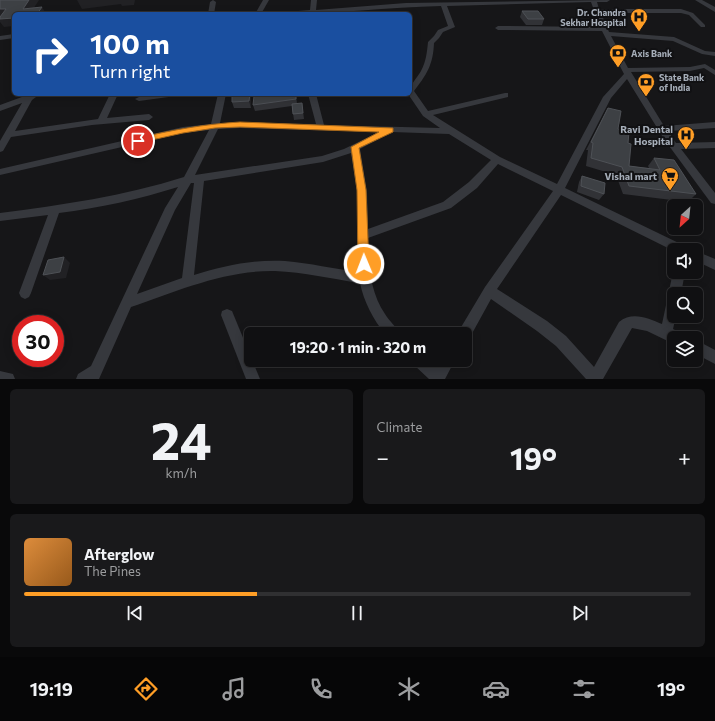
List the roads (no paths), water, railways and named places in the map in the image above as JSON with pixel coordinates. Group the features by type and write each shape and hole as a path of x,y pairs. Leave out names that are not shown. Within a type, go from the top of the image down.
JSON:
{"street":[{"path":"259,12 266,0"},
{"path":"313,12 314,0"},
{"path":"593,0 606,31 627,72 662,129 714,195"},
{"path":"321,12 406,2 443,4 607,0"},
{"path":"698,0 715,10"},
{"path":"211,12 213,2"},
{"path":"412,88 424,71 430,56 431,42 437,37 440,31 452,27 443,4"},
{"path":"597,11 680,12 691,14 703,26"},
{"path":"498,28 606,31 674,39 704,52 715,54"},
{"path":"0,38 12,36"},
{"path":"468,327 490,291 559,189 606,97 627,72 690,69 705,66 715,73"},
{"path":"412,94 426,114 497,159 669,243"},
{"path":"426,114 505,95"},
{"path":"0,108 33,96"},
{"path":"0,149 33,96"},
{"path":"101,122 113,96"},
{"path":"139,99 161,96"},
{"path":"83,379 94,374 170,208 193,179 215,126 222,96"},
{"path":"313,96 321,128"},
{"path":"8,135 149,117"},
{"path":"0,172 183,130 215,126 240,125 451,131"},
{"path":"662,129 715,125"},
{"path":"0,217 77,207 152,191 193,179 323,158 355,147 390,130"},
{"path":"675,146 715,145"},
{"path":"355,147 362,190 364,278 368,295 373,307 388,327"},
{"path":"363,235 411,219 447,204 473,185 497,159"},
{"path":"187,283 193,179"},
{"path":"25,293 55,210"},
{"path":"703,259 715,265"},
{"path":"127,303 237,268 273,266 303,268 364,278"},
{"path":"490,291 542,326 561,341 595,379 624,328 629,322 638,322 667,333"},
{"path":"227,315 253,379"},
{"path":"703,351 715,357"},
{"path":"426,367 437,378 444,367"},
{"path":"0,378 8,379"}],"place":[{"name":"Dr. Chandra Sekhar Hospital","path":"639,32"},
{"name":"Axis Bank","path":"618,68"},
{"name":"State Bank of India","path":"646,97"},
{"name":"Ravi Dental Hospital","path":"686,150"},
{"name":"Vishal mart","path":"670,191"}]}
